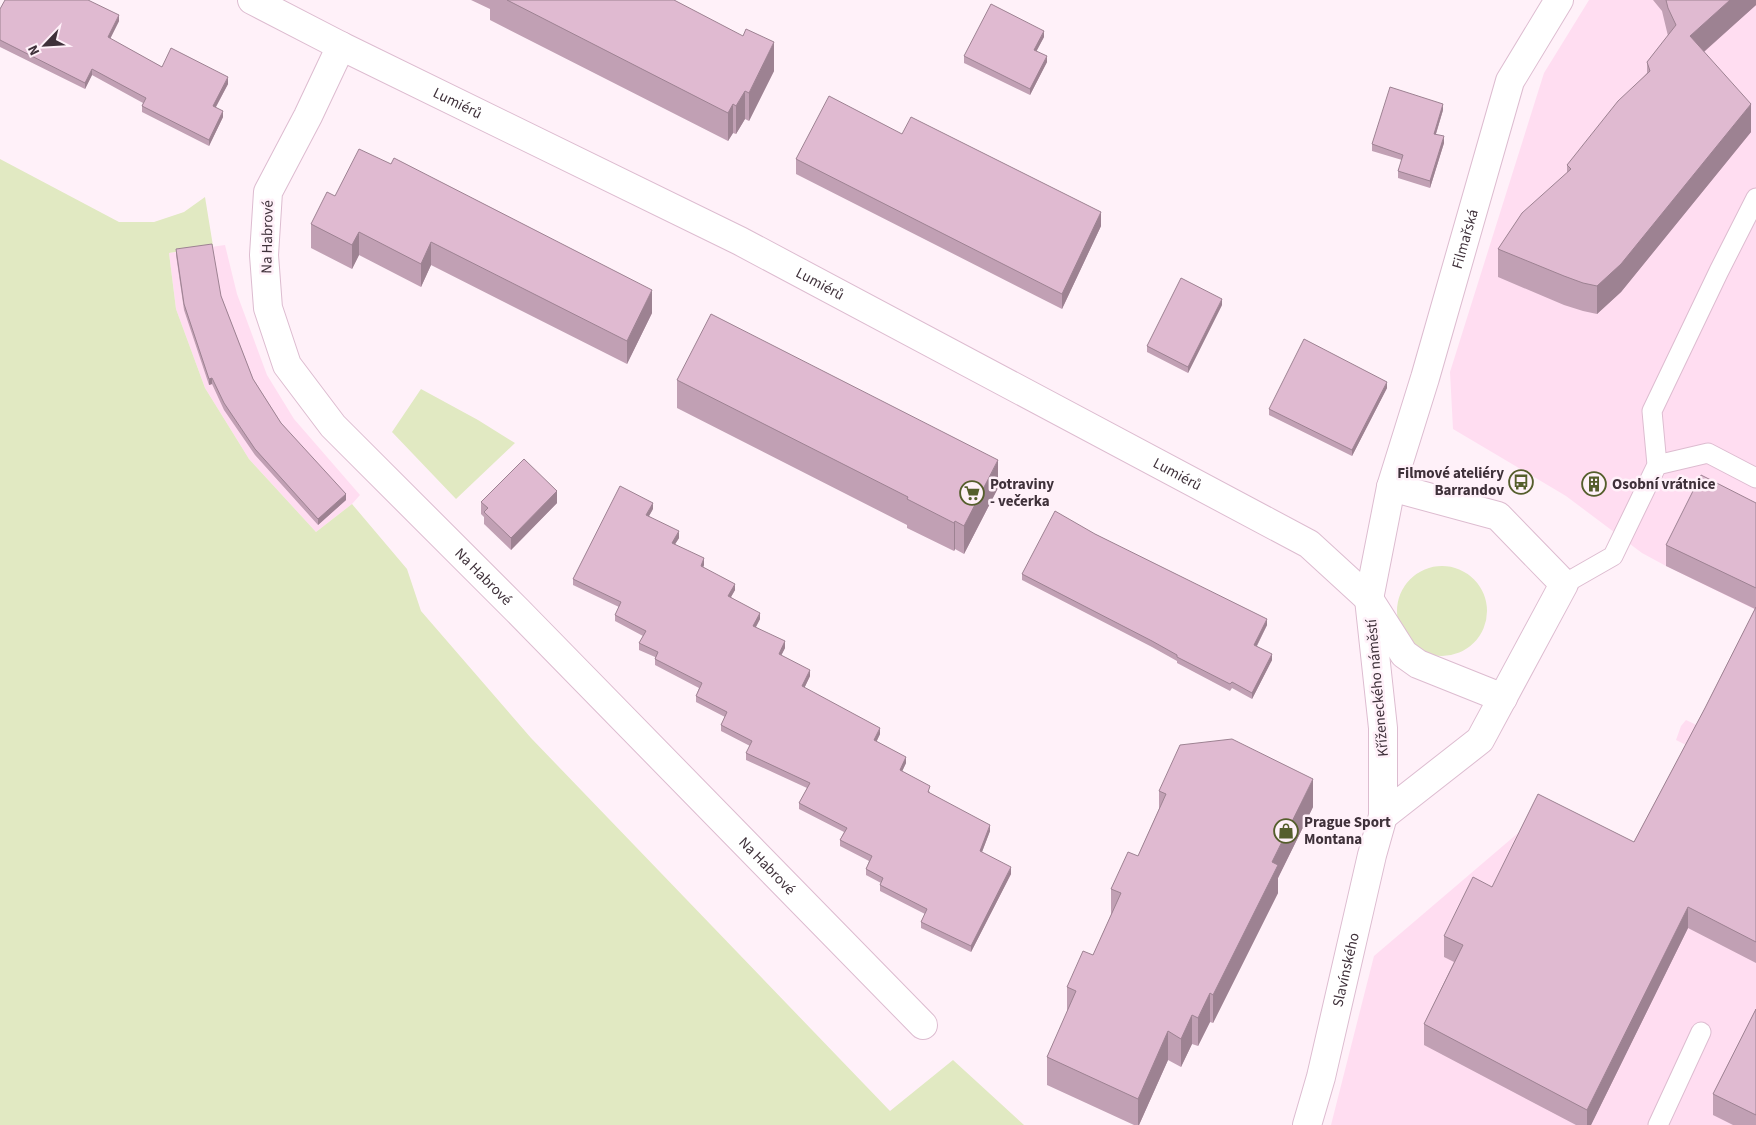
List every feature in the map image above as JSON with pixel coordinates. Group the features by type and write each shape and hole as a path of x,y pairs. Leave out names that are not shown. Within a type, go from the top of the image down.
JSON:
{"street":[{"name":"Lumiérů","path":"252,0 341,46 740,240 1309,544 1368,600"},
{"name":"Filmařská","path":"1392,487 1510,81 1559,0"},
{"name":"Na Habrové","path":"341,46 308,116 268,192 264,254 268,308 288,365 333,426 510,603 923,1025"},
{"name":"Kříženeckého náměstí","path":"1383,816 1383,728 1368,600 1392,487"},
{"path":"1383,816 1480,740 1564,584 1498,516 1392,487"},
{"name":"Kříženeckého náměstí","path":"1368,600 1404,654 1418,664 1503,698"},
{"name":"Slavínského","path":"1307,1125 1323,1068 1372,855 1383,816"}],"lane":[{"path":"1564,584 1613,556 1657,466 1652,411 1714,280 1756,198"},
{"path":"1657,466 1708,453 1756,478"},
{"path":"1658,1125 1701,1032"}],"shaded area":[{"path":"1589,0 1756,0 1756,610 1642,553 1566,496 1453,429 1450,372 1544,73"},
{"path":"225,245 237,294 267,375 294,419 360,495 352,504 316,532 249,459 205,388 176,309 169,253"},
{"path":"1756,629 1756,1125 1331,1125 1374,956 1538,816 1626,860 1694,749 1676,740 1681,726 1686,720 1705,729"}],"green space":[{"path":"0,159 119,222 154,222 184,212 205,197 213,246 169,253 176,309 205,388 249,459 316,532 352,504 407,569 421,611 531,738 890,1111 953,1060 1024,1125 0,1125"},
{"path":"421,389 478,420 515,443 456,499 392,432"},
{"path":"1442,566 1459,569 1474,579 1484,594 1487,611 1484,628 1474,643 1459,653 1442,656 1425,653 1410,643 1400,628 1397,611 1400,594 1410,579 1425,569"}],"building":[{"path":"5,0 88,0 119,15 108,37 162,67 171,48 228,77 213,106 223,111 209,140 142,106 146,98 92,69 85,83 0,40 0,9"},
{"path":"507,0 674,0 743,36 746,29 774,42 749,93 745,91 736,106 733,104 728,113"},
{"path":"1666,0 1730,0 1690,36 1751,104 1621,264 1597,286 1564,276 1498,249 1522,213 1571,169 1567,165 1618,101 1650,71 1647,62 1676,25"},
{"path":"991,4 1044,31 1034,50 1047,56 1030,89 964,56"},
{"path":"1390,87 1443,104 1434,134 1444,136 1430,181 1398,171 1403,155 1372,144"},
{"path":"829,96 902,134 911,117 1101,212 1062,294 796,159"},
{"path":"359,149 391,164 394,158 652,290 627,341 431,242 421,264 359,232 352,245 311,224 327,192 335,196"},
{"path":"212,244 221,296 253,379 281,423 346,494 318,519 255,449 224,403 212,378 209,379 184,304 176,249"},
{"path":"1181,278 1222,299 1188,367 1147,346"},
{"path":"711,314 998,460 964,526 955,521 954,523 907,499 908,497 677,380"},
{"path":"1304,339 1387,382 1352,450 1269,409"},
{"path":"524,459 557,491 511,538 484,512 488,508 481,502"},
{"path":"1701,475 1756,503 1756,588 1666,545"},
{"path":"620,486 653,503 646,515 679,531 672,543 704,558 701,566 735,584 728,596 760,613 753,626 785,641 779,654 810,670 802,686 880,728 874,740 906,757 900,770 930,786 928,792 990,825 980,851 1011,867 971,946 921,922 927,909 880,885 883,878 866,869 872,856 840,840 847,828 799,803 810,783 746,753 752,741 721,725 727,712 696,696 702,683 655,659 658,652 639,643 646,631 615,615 621,602 573,579"},
{"path":"1055,511 1095,534 1267,619 1254,645 1272,654 1252,693 1177,657 1177,655 1152,641 1022,574"},
{"path":"1756,607 1756,942 1688,907 1587,1110 1424,1024 1463,945 1444,936 1473,877 1492,887 1538,794 1634,842"},
{"path":"1232,739 1313,779 1272,862 1278,865 1213,995 1210,993 1198,1018 1192,1015 1181,1039 1168,1031 1138,1099 1047,1057 1076,991 1067,987 1083,951 1093,955 1121,893 1111,889 1128,852 1138,856 1166,794 1159,791 1180,745"},
{"path":"1756,1009 1756,1115 1713,1094"}],"place":[{"name":"Filmové ateliéry Barrandov","path":"1521,482"},
{"name":"Osobní vrátnice","path":"1594,484"},
{"name":"Potraviny - večerka","path":"972,493"},
{"name":"Prague Sport Montana","path":"1286,831"}]}
